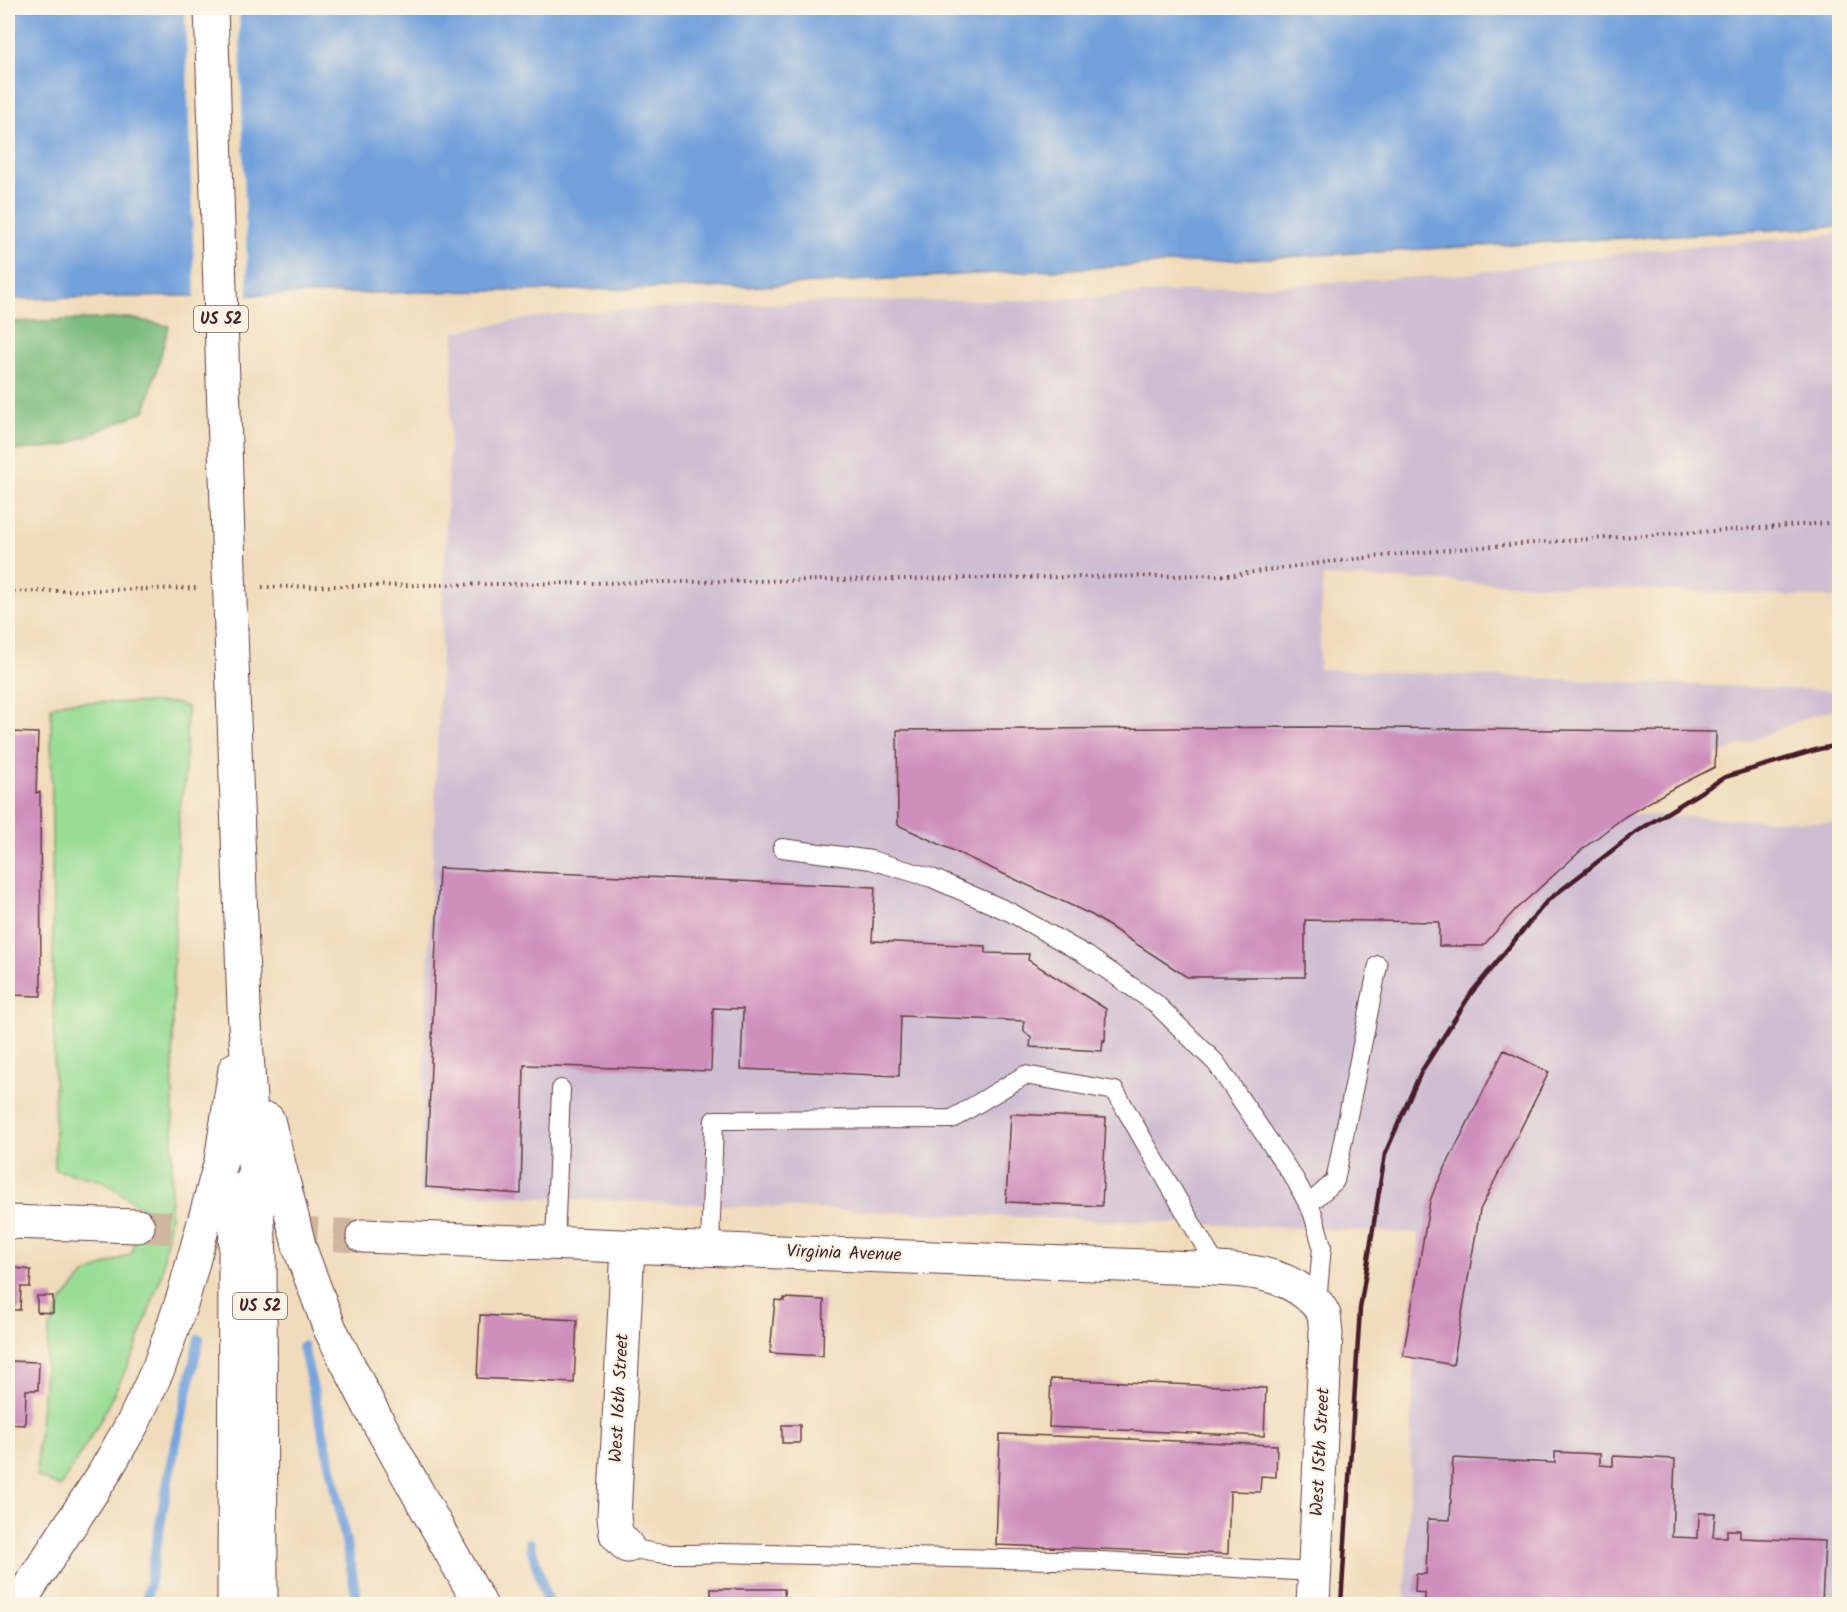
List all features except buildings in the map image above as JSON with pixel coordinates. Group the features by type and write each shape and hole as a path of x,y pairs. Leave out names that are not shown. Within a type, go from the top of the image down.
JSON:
{"main road":[{"name":"US 52","path":"211,8 244,1008 260,1255 261,1605"},
{"name":"US 52","path":"234,1605 235,1257 244,1008"},
{"path":"18,1605 103,1475 134,1420 159,1367 183,1298 221,1161 244,1008"},
{"path":"244,1008 274,1153 300,1249 330,1329 372,1411 480,1605"},
{"path":"8,1222 138,1226"},
{"name":"Virginia Avenue","path":"363,1236 1218,1269 1274,1276 1298,1286 1317,1302"},
{"name":"West 16th Street","path":"627,1546 616,1534 614,1516 628,1246"},
{"name":"West 15th Street","path":"1313,1605 1326,1334 1323,1314 1317,1302"}],"lane":[{"path":"782,848 871,860 932,878 1010,912 1086,955 1155,1003 1216,1063 1296,1180 1313,1214 1322,1246 1317,1302"},
{"path":"1308,1205 1335,1182 1377,965"},
{"path":"710,1250 714,1120 952,1119 1025,1075 1115,1091 1218,1269"},
{"path":"555,1244 561,1089"},
{"path":"627,1546 643,1552 662,1554 717,1553 1101,1561 1315,1572"}],"path":[{"path":"253,587 1234,575 1317,562 1413,552 1839,522"},
{"path":"8,592 206,588"}],"shaded area":[{"path":"1839,234 1839,598 1323,576 1319,669 1839,691 1839,707 1803,719 1720,754 1677,775 1614,814 1839,823 1839,1604 1405,1604 1419,1233 419,1193 454,332 548,315 629,309 861,301 1038,300 1464,274 1639,251"}],"green space":[{"path":"129,318 169,326 145,411 64,446 8,451 8,322"},
{"path":"65,702 174,703 187,707 185,781 179,812 173,976 173,1133 170,1215 162,1273 135,1351 97,1427 60,1487 37,1476 49,1330 62,1301 84,1275 132,1253 141,1207 103,1181 55,1170 51,707"}],"water":[{"path":"8,8 1839,8 1839,226 746,287 8,299"}],"pier":[{"path":"185,8 239,8 248,298 195,299"}],"waterway":[{"path":"146,1604 168,1480 199,1339"},
{"path":"303,1346 334,1480 358,1604"},
{"path":"530,1543 548,1604"}],"tunnel":[{"path":"138,1226 363,1236"}],"railway":[{"path":"1341,1604 1360,1309 1385,1154 1421,1072 1472,992 1547,901 1636,832 1725,777 1840,745"}]}
